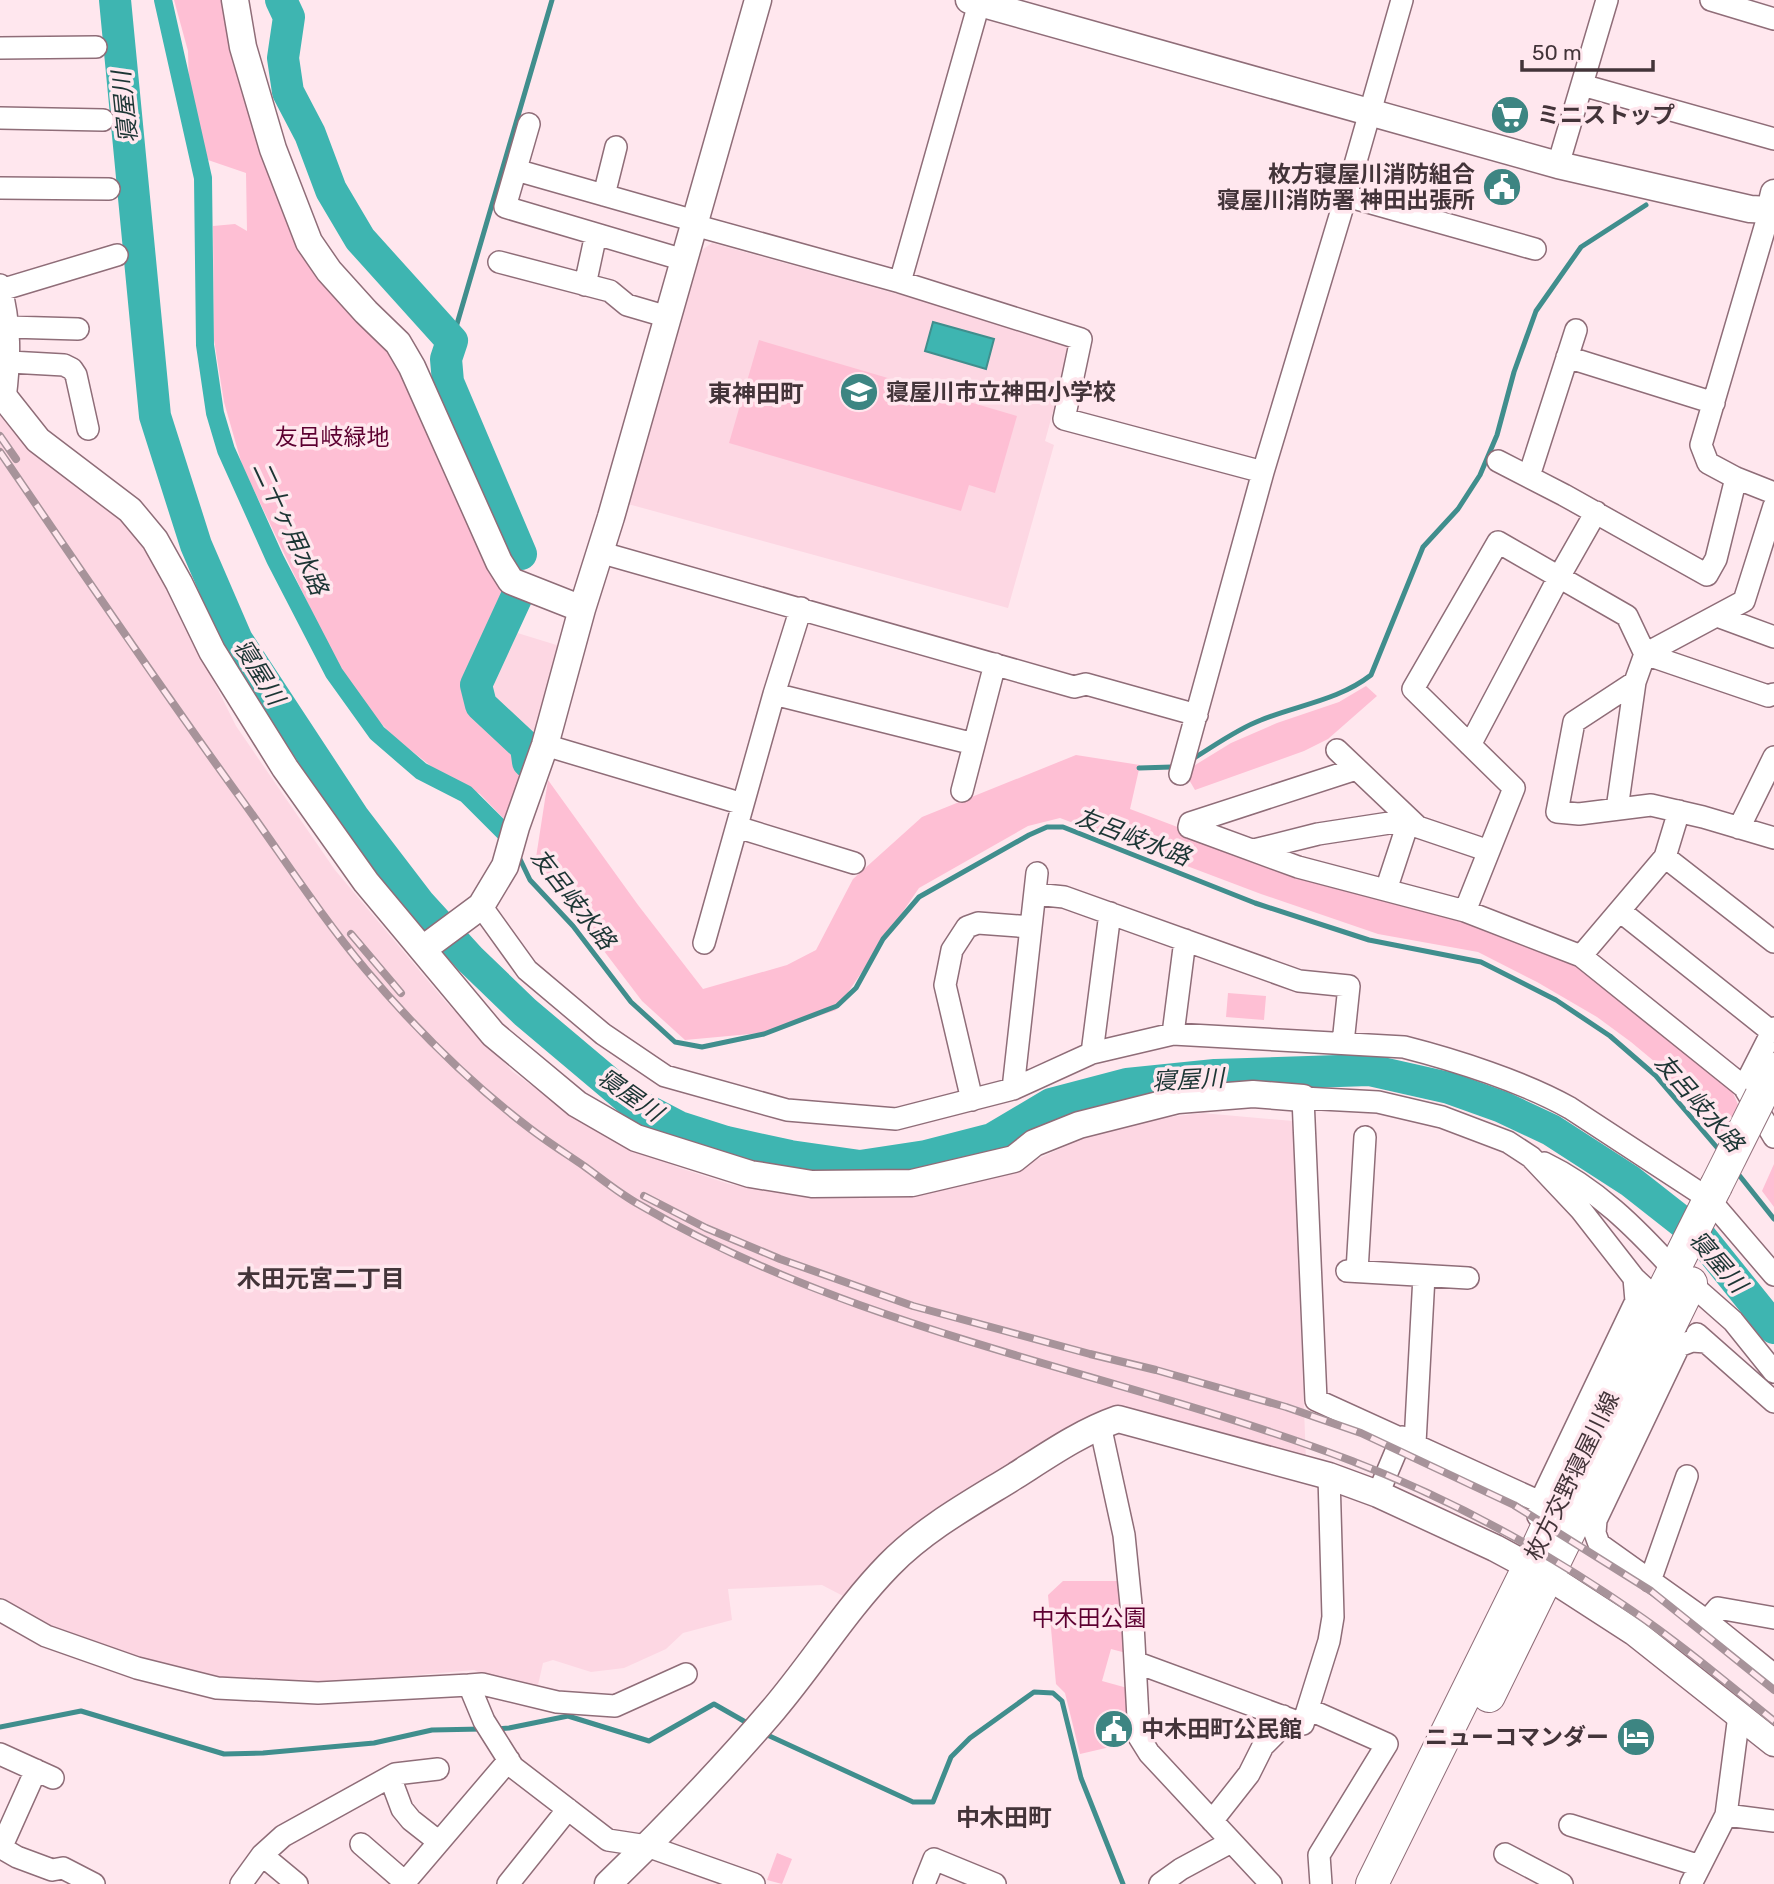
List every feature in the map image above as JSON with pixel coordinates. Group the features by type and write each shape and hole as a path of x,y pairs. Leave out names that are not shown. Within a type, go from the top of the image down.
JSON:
{"main road":[{"name":"枚方交野寝屋川線","path":"1393,1884 1539,1572 1718,1205 1763,1092"},
{"name":"枚方交野寝屋川線","path":"1372,1884 1539,1572"}],"street":[{"path":"235,0 243,47 273,149 309,242 329,271 398,343 412,367 499,562 511,581 582,609"},
{"path":"423,949 481,906 505,866 545,745 758,0"},
{"path":"1180,774 1263,472 1402,0"},
{"path":"1558,165 1606,0"},
{"path":"1711,0 1774,19"},
{"path":"900,282 976,1 1558,165 1751,209 1772,202"},
{"path":"0,48 96,47"},
{"path":"1581,85 1774,139"},
{"path":"0,118 103,120"},
{"path":"529,124 505,207 684,260"},
{"path":"604,195 616,147"},
{"path":"516,170 900,282 1081,339 1064,419 1263,472"},
{"path":"0,188 109,189"},
{"path":"1346,196 1535,249"},
{"path":"1617,809 1635,682 1645,654 1744,601 1773,492 1736,478 1708,463 1701,445 1772,202"},
{"path":"585,285 596,234"},
{"path":"117,256 1,287 9,327 10,362 3,396 37,440 130,510 155,540 212,651 285,768 366,882 493,1034 578,1104 636,1138 751,1174 812,1184 912,1183 1014,1159 1034,1143 1079,1125 1178,1100 1253,1094 1378,1102 1442,1117 1508,1142 1531,1157 1569,1175 1631,1223 1684,1273 1733,1321 1774,1372"},
{"path":"499,262 610,291 627,305 667,317"},
{"path":"9,327 78,329"},
{"path":"1529,476 1576,330"},
{"path":"1567,357 1714,403"},
{"path":"10,362 64,365 72,369 76,375 88,429"},
{"path":"1498,461 1596,512 1707,575 1716,559 1736,478"},
{"path":"1470,745 1596,512"},
{"path":"1465,911 1514,788 1413,689 1498,542 1627,615 1645,654 1768,696 1774,694"},
{"path":"599,552 1074,687 1086,684 1197,715"},
{"path":"704,943 801,608"},
{"path":"1717,616 1774,638"},
{"path":"962,791 995,664"},
{"path":"1635,682 1574,722 1557,812 1579,814 1651,805 1774,838"},
{"path":"774,694 974,744"},
{"path":"545,745 743,804"},
{"path":"1337,750 1418,827 1489,851"},
{"path":"1739,828 1774,757"},
{"path":"1356,769 1190,823 1189,827 1298,867 1465,911 1581,956 1763,1092"},
{"path":"1581,956 1665,856 1679,811"},
{"path":"1254,850 1318,834 1409,820"},
{"path":"1386,890 1409,820"},
{"path":"737,827 854,863"},
{"path":"1665,856 1774,942"},
{"path":"1013,1090 1036,884 1064,897 1298,981 1349,986 1343,1043"},
{"path":"481,906 527,970 603,1034 665,1076 787,1110 896,1119 1013,1090 1092,1054 1173,1034 1404,1047 1423,1051 1547,1095 1718,1205 1774,1275"},
{"path":"1620,911 1773,1030 1763,1092 1774,1137"},
{"path":"1092,1054 1110,913"},
{"path":"972,1100 945,985 952,950 967,927 978,923 1031,927"},
{"path":"1173,1034 1185,940"},
{"path":"1303,1098 1316,1400 1540,1502"},
{"path":"1365,1137 1352,1271 1468,1278"},
{"path":"1531,1157 1581,1210 1640,1284 1636,1301 1540,1502 1539,1572"},
{"path":"1378,1494 1408,1440 1424,1276"},
{"path":"1686,1324 1774,1402"},
{"path":"1706,1342 1692,1341 1679,1346 1596,1520 1595,1533 1599,1544 1707,1621 1774,1675"},
{"path":"608,1884 756,1729 794,1685 858,1600 891,1563 956,1513 1100,1425 1118,1419 1329,1476 1378,1494 1495,1548 1539,1572 1634,1632 1774,1743"},
{"path":"1100,1425 1124,1535 1139,1737 1150,1754 1268,1883"},
{"path":"1135,1662 1303,1724 1329,1641 1333,1617 1329,1476"},
{"path":"1650,1581 1688,1476"},
{"path":"1707,1621 1718,1608 1773,1613"},
{"path":"0,1610 46,1636 137,1668 217,1688 318,1693 482,1685 557,1702 615,1706 686,1674"},
{"path":"468,1685 489,1729 513,1767 608,1840 647,1846 754,1884"},
{"path":"1308,1709 1387,1744 1319,1855 1321,1884"},
{"path":"1570,1825 1695,1875 1726,1815 1739,1715"},
{"path":"1212,1821 1249,1774 1283,1716"},
{"path":"0,1754 44,1774 1,1847 51,1877 62,1868 94,1884"},
{"path":"361,1844 406,1883 509,1760"},
{"path":"241,1884 262,1855 283,1836 395,1774 438,1769"},
{"path":"390,1777 402,1809 411,1820 439,1842"},
{"path":"508,1884 568,1809"},
{"path":"1726,1815 1774,1821"},
{"path":"1160,1884 1181,1869 1231,1842"},
{"path":"1505,1854 1562,1884"},
{"path":"262,1855 297,1884"},
{"path":"925,1884 934,1859 995,1884"}],"shaded area":[{"name":"寝屋川市立神田小学校","path":"712,243 1072,342 1045,441 1054,445 1008,608 628,504 699,252"},
{"path":"0,400 33,445 143,539 236,726 335,870 445,1001 513,1072 610,1138 677,1167 729,1184 803,1197 906,1194 965,1185 1025,1165 1093,1133 1127,1122 1202,1113 1293,1121 1306,1461 1103,1413 845,1597 822,1585 728,1589 732,1620 683,1633 666,1649 624,1668 591,1672 553,1660 543,1663 538,1685 525,1688 504,1685 474,1670 326,1683 252,1681 189,1673 110,1650 51,1627 0,1598"},
{"path":"511,631 563,647 536,745 491,710 480,694 480,682"}],"green space":[{"name":"友呂岐緑地","path":"174,0 224,0 273,175 388,342 514,595 510,612 475,685 479,705 525,748 527,762 506,821 480,794 432,767 394,737 360,701 332,654 242,465 224,402 214,340 213,226 235,224 247,231 246,173 208,160 189,91 188,51"},
{"path":"759,340 1017,416 995,493 969,485 961,511 729,443"},
{"path":"1366,686 1377,696 1328,739 1304,751 1195,790 1185,773 1231,743 1277,723 1339,702"},
{"path":"1076,755 1140,765 1130,809 1217,842 1557,950 1726,1077 1740,1109 1724,1140 1661,1067 1631,1042 1597,1017 1478,952 1378,934 1261,894 1060,818 1028,826 919,888 836,1010 772,1032 685,1040 642,1001 585,926 544,881 535,864 548,780 638,905 703,989 787,965 816,950 853,879 922,817"},
{"path":"1228,993 1266,996 1264,1020 1226,1017"},
{"path":"1774,1164 1774,1207 1762,1191"},
{"name":"中木田公園","path":"1063,1581 1124,1581 1130,1654 1111,1649 1102,1681 1131,1689 1136,1741 1080,1754 1065,1693 1056,1684 1048,1595"},
{"path":"777,1853 792,1859 782,1884 767,1880"}],"water":[{"path":"933,322 994,339 986,369 925,351"}],"waterway":[{"name":"寝屋川","path":"115,0 155,416 196,545 237,640 354,818 419,903 470,959 525,1012 633,1103 679,1127 726,1142 790,1156 860,1166 926,1156 992,1139 1051,1104 1127,1084 1215,1075 1369,1070 1449,1088 1502,1107 1551,1130 1630,1181 1700,1236 1774,1328"},
{"name":"二十ヶ用水路","path":"163,0 203,178 205,345 215,413 226,450 275,559 334,673 377,733 421,771 466,794 504,832"},
{"path":"281,0 289,17 283,58 288,92 310,134 331,190 360,239 452,341 446,359 448,382 521,554"},
{"path":"452,341 552,0"},
{"path":"1191,760 1252,724 1332,696 1371,675 1423,547 1458,509 1480,475 1497,435 1514,372 1536,311 1581,247 1646,205"},
{"path":"517,596 476,685 481,705 526,747 528,762"},
{"path":"1139,768 1172,767"},
{"name":"友呂岐水路","path":"518,855 530,880 573,926 631,1002 675,1042 702,1047 764,1034 837,1006 856,988 883,939 919,897 1029,835 1047,827 1063,827 1255,903 1369,940 1481,962 1556,1000 1610,1036 1655,1075 1720,1151"},
{"name":"友呂岐水路","path":"1735,1170 1774,1219"},
{"path":"763,1733 913,1802 933,1802 951,1757 970,1738 1034,1692 1053,1693 1062,1701 1081,1778 1123,1884"},
{"path":"496,1729 568,1716 649,1741 714,1704 749,1724"},
{"path":"0,1727 81,1711 224,1754 374,1743 432,1730 482,1729"}],"railway":[{"path":"0,436 16,459"},
{"path":"0,452 178,711 349,949 403,1012 443,1053 506,1110 542,1137 640,1205 724,1249 811,1287 990,1348 1263,1429 1352,1461 1461,1509 1565,1567 1631,1610 1668,1636 1774,1721"},
{"path":"351,934 401,993"},
{"path":"644,1196 706,1228 780,1259 913,1306 1156,1370 1286,1407 1361,1433 1514,1505 1651,1591 1774,1690"}],"place":[{"name":"ミニストップ","path":"1510,115"},
{"name":"枚方寝屋川消防組合 寝屋川消防署 神田出張所","path":"1502,187"},
{"name":"寝屋川市立神田小学校","path":"859,392"},
{"name":"中木田町公民館","path":"1114,1729"},
{"name":"ニューコマンダー","path":"1636,1737"}],"district":[{"name":"東神田町","path":"756,394"},
{"name":"木田元宮二丁目","path":"321,1279"},
{"name":"中木田町","path":"1004,1818"}]}
